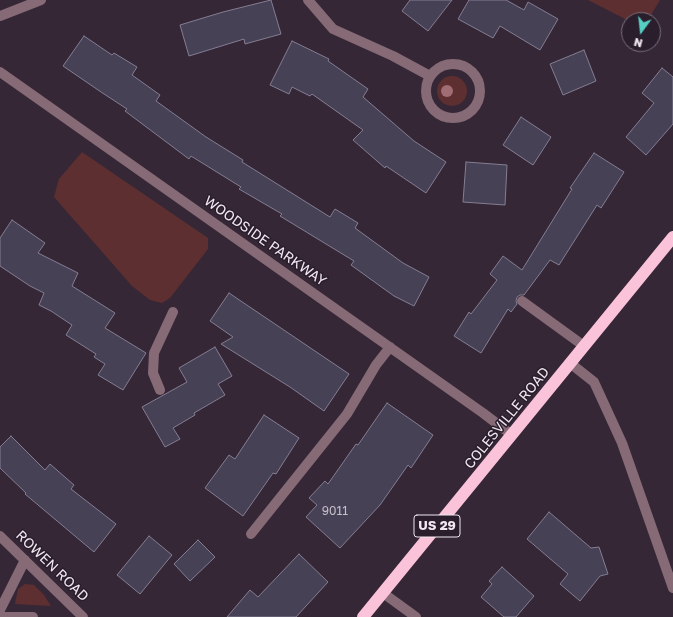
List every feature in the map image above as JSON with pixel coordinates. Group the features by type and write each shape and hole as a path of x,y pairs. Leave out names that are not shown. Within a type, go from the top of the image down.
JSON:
{"highway":[{"name":"COLESVILLE ROAD","path":"363,617 673,237"}],"street":[{"path":"0,16 41,0"},
{"path":"308,0 333,29 393,56 430,76"},
{"path":"453,64 461,65 469,69 479,83 479,101 467,114 459,118 445,116 433,110 428,102 426,93 426,84 430,76 436,69 453,64"},
{"name":"WOODSIDE PARKWAY","path":"0,72 483,413 512,436"},
{"path":"522,301 584,346"},
{"path":"160,390 153,373 154,353 173,312"},
{"path":"250,534 346,414 376,365 390,347"},
{"path":"570,363 594,382 613,423 622,443 673,588"},
{"name":"ROWEN ROAD","path":"0,536 83,617"},
{"path":"0,610 25,560"},
{"path":"383,593 416,617"},
{"path":"0,616 33,617"}],"shaded area":[{"path":"588,0 660,0 653,12 621,12 621,17"},
{"path":"452,76 463,80 467,91 463,102 452,106 441,102 437,91 441,80"},
{"path":"82,152 208,238 208,249 170,298 162,303 150,300 132,286 54,197 59,179"},
{"path":"25,584 34,585 44,595 51,606 15,604 18,589"}],"building":[{"path":"271,0 281,34 245,44 244,39 189,56 180,25"},
{"path":"410,0 452,0 428,31 402,11"},
{"path":"469,0 506,0 524,10 528,2 558,19 540,50 500,26 493,38 458,19"},
{"path":"84,36 112,55 114,53 137,67 132,75 160,95 156,101 206,137 243,160 242,162 330,217 335,209 358,223 355,228 403,263 429,277 414,306 394,296 351,265 354,261 280,216 282,214 239,189 241,187 191,156 189,159 125,111 127,109 63,66"},
{"path":"292,41 329,59 328,61 368,89 363,97 414,141 446,162 426,193 386,166 385,168 353,140 363,130 312,94 310,96 292,87 289,94 270,85"},
{"path":"584,50 596,81 563,95 550,64"},
{"path":"662,68 673,77 673,124 646,155 626,137 654,103 642,93"},
{"path":"521,117 551,137 533,165 503,145"},
{"path":"594,153 624,172 601,208 597,205 559,265 550,260 524,295 517,297 517,304 511,312 508,309 481,353 454,336 469,312 471,314 497,280 490,274 503,256 522,270 572,189 570,188"},
{"path":"466,162 507,165 505,205 463,202"},
{"path":"12,220 45,243 38,253 78,273 72,286 115,313 105,328 146,353 123,390 98,375 105,364 94,357 96,354 66,335 72,325 39,305 44,293 30,286 0,266 0,238"},
{"path":"229,293 349,374 324,411 290,387 221,344 233,337 210,321"},
{"path":"215,347 232,376 218,384 225,395 194,413 195,415 173,428 180,439 165,447 142,407 187,382 179,368"},
{"path":"387,403 433,435 411,468 408,465 380,505 340,548 306,517 317,505 309,498 325,481 328,484 356,444 358,445"},
{"path":"264,415 299,438 276,474 273,473 243,516 205,488 229,455 235,459"},
{"path":"11,436 45,470 50,464 74,485 71,489 116,524 94,552 25,494 26,493 0,468 0,447"},
{"path":"549,512 591,548 599,547 608,574 600,576 580,601 560,584 568,574 527,539"},
{"path":"149,536 172,555 140,594 117,575"},
{"path":"198,540 215,557 190,581 174,564"},
{"path":"299,554 328,582 296,617 227,617 250,590 258,597"},
{"path":"502,567 534,596 516,617 504,617 481,597 492,584 489,581"}]}
